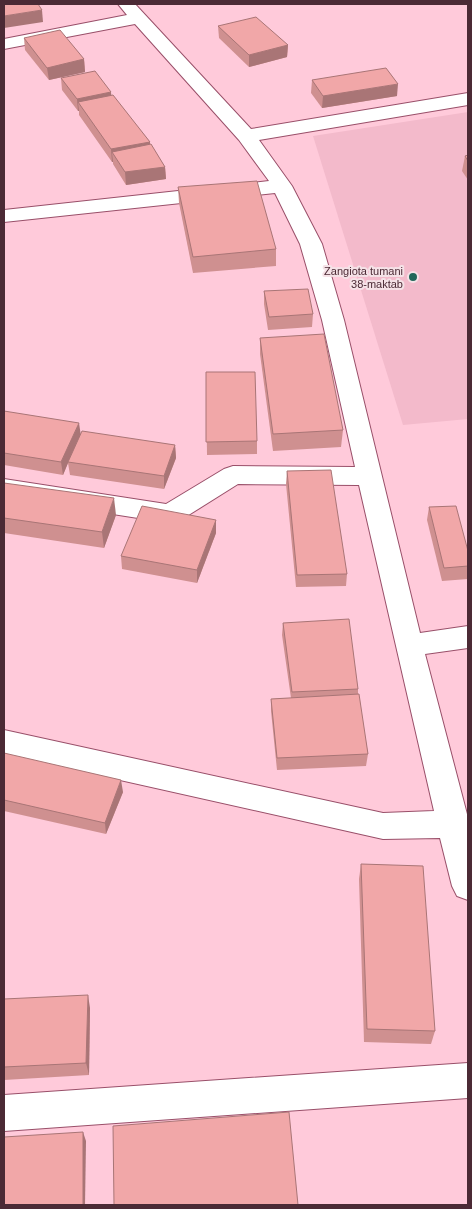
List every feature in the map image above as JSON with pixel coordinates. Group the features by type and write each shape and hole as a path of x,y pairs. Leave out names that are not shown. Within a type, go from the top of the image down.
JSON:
{"street":[{"path":"126,4 246,136 282,186 314,254 333,320 409,644 461,831 468,886"},
{"path":"4,44 140,18"},
{"path":"246,136 468,99"},
{"path":"4,216 282,186"},
{"path":"4,488 170,514 233,475 369,476"},
{"path":"409,644 468,637"},
{"path":"4,742 383,826 461,831"},
{"path":"4,1114 468,1080"}],"shaded area":[{"name":"Zangiota tumani 38-maktab","path":"468,112 468,419 403,425 313,136"}],"building":[{"path":"4,4 38,4 42,10 4,16"},
{"path":"256,17 288,45 249,55 218,26"},
{"path":"60,30 84,59 47,68 24,38"},
{"path":"386,68 398,84 323,96 312,80"},
{"path":"95,71 111,92 77,99 61,78"},
{"path":"113,95 150,142 111,149 78,102"},
{"path":"151,144 165,167 125,172 112,152"},
{"path":"257,181 276,249 193,257 178,187"},
{"path":"308,289 313,314 269,317 264,291"},
{"path":"324,334 343,430 273,434 260,338"},
{"path":"206,372 255,372 257,441 206,442"},
{"path":"4,411 79,423 61,462 4,453"},
{"path":"82,431 175,445 164,476 68,462"},
{"path":"331,470 347,574 297,575 287,471"},
{"path":"4,483 114,498 102,532 4,518"},
{"path":"142,506 216,520 197,570 121,556"},
{"path":"456,506 468,551 468,566 444,568 429,507"},
{"path":"349,619 358,689 292,692 283,623"},
{"path":"359,694 368,754 277,758 271,699"},
{"path":"4,753 121,780 105,823 4,800"},
{"path":"361,864 423,866 435,1031 367,1029"},
{"path":"88,995 86,1063 4,1067 4,999"},
{"path":"289,1112 298,1205 114,1205 113,1126"},
{"path":"83,1132 83,1205 4,1205 4,1137"}],"place":[{"name":"Zangiota tumani 38-maktab","path":"413,277"}]}
